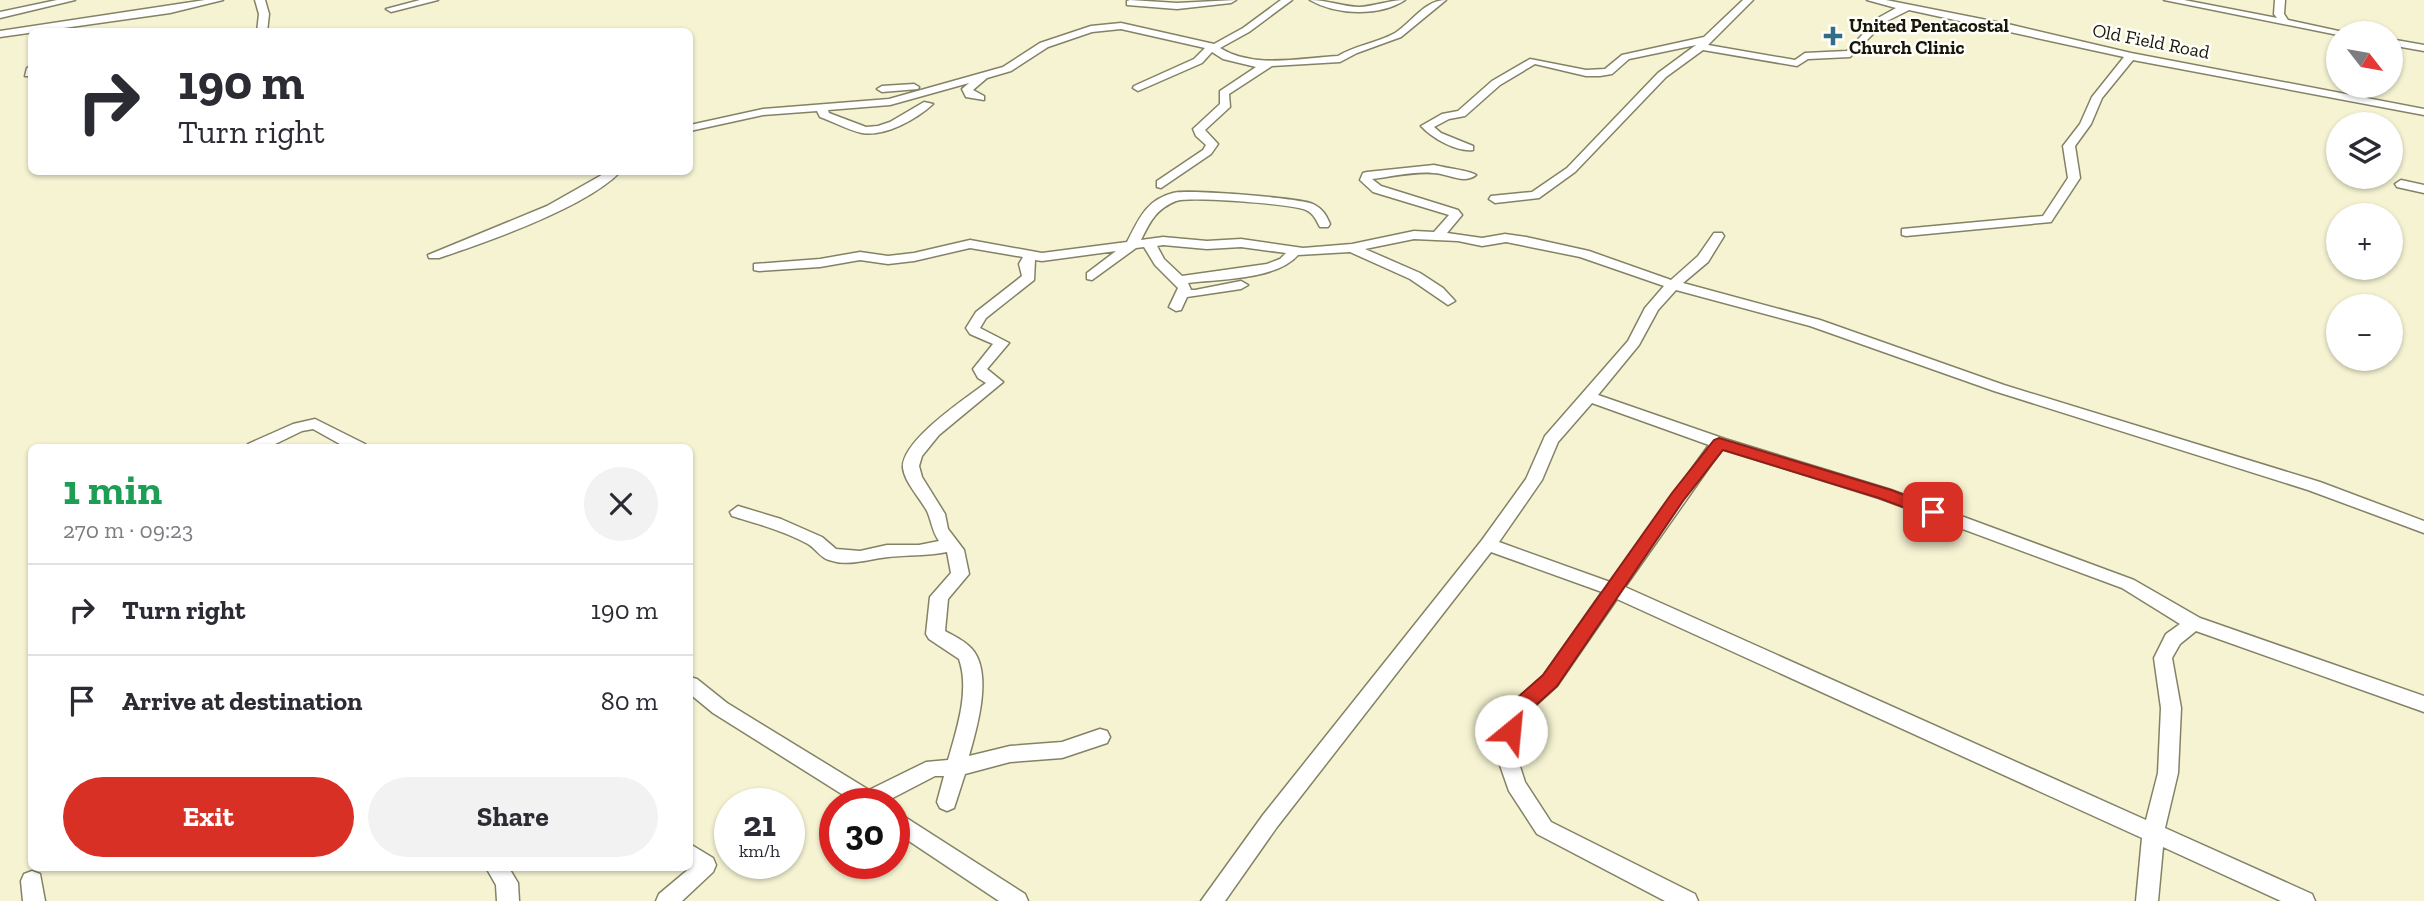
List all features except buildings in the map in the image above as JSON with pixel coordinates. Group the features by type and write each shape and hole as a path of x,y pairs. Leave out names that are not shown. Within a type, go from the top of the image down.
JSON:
{"street":[{"path":"0,15 70,0"},
{"path":"58,28 218,0"},
{"path":"260,0 264,14 262,28"},
{"path":"391,9 433,0"},
{"path":"1130,3 1177,6 1231,0"},
{"path":"1138,88 1178,68 1191,66 1201,60 1211,47 1246,30 1287,0"},
{"path":"1315,0 1357,10 1376,8 1402,0 1416,5 1435,0"},
{"path":"693,127 763,112 890,102 1007,69 1044,45 1090,29 1121,26 1211,47 1238,61 1268,64 1347,57 1353,51 1398,36 1441,0"},
{"path":"1495,199 1541,192 1570,170 1662,75 1727,23 1748,0"},
{"name":"Old Field Road","path":"1872,0 1896,2 1908,7 2131,56 2424,112"},
{"path":"2169,0 2326,30"},
{"path":"2280,0 2279,14 2285,22"},
{"path":"1469,148 1437,135 1427,127 1446,116 1461,114 1496,83 1525,64 1544,62 1586,73 1600,73 1608,72 1626,57 1703,43 1797,63 1805,56 1850,54 1871,29 1889,14 1908,7"},
{"path":"0,34 28,31"},
{"path":"2403,44 2424,48"},
{"path":"1906,232 2047,219 2074,178 2069,145 2085,124 2097,97 2131,56"},
{"path":"1161,184 1207,152 1212,144 1200,134 1199,128 1226,105 1224,93 1228,87 1240,83 1268,64"},
{"path":"980,98 970,95 967,89 993,74"},
{"path":"882,89 902,89 933,82 968,79"},
{"path":"822,108 824,115 865,130 894,124 928,104"},
{"path":"1466,206 1416,202 1377,189 1366,180 1367,176 1430,169 1470,175"},
{"path":"435,255 535,215 579,194 609,175"},
{"path":"1357,183 1380,196 1436,205 1456,215 1437,236"},
{"path":"2403,184 2424,189"},
{"path":"1092,276 1132,245 1149,211 1176,196 1240,198 1308,206 1320,214 1324,224"},
{"path":"759,267 820,263 860,256 888,260 970,244 1030,256 1081,254 1163,241 1207,245 1241,243 1295,251 1352,248 1414,235 1494,242 1506,238 1584,254 1673,285 1815,323 1998,388 2314,486 2424,527"},
{"path":"1212,901 1270,821 1488,544 1534,480 1551,440 1634,342 1652,308 1703,259 1718,236"},
{"path":"1150,244 1156,258 1181,286 1195,294 1241,285"},
{"path":"1352,248 1419,277 1436,287 1448,301"},
{"path":"1181,286 1270,268 1285,262 1295,251"},
{"path":"947,802 968,720 971,664 965,654 935,634 939,597 960,574 951,545 940,530 937,514 914,477 911,466 914,455 934,432 996,382 983,375 980,369 1002,343 973,328 981,315 1029,277 1026,264 1030,256"},
{"path":"1176,307 1181,286"},
{"path":"1590,397 1719,443 1885,494 2128,584 2194,623 2424,704"},
{"path":"262,444 298,427 315,424 352,444"},
{"path":"1687,901 1545,828 1516,785 1506,751 1516,711 1550,681 1678,497 1719,443"},
{"path":"738,512 775,523 816,541 832,555 860,557 887,551 919,551 951,545"},
{"path":"1488,544 1614,590 2304,901"},
{"path":"2147,901 2153,834 2168,773 2171,708 2164,658 2173,639 2194,623"},
{"path":"693,686 720,708 848,788"},
{"path":"896,788 933,768 955,768 1010,754 1062,750 1100,737"},
{"path":"910,830 1017,901"},
{"path":"667,901 705,865 693,855"},
{"path":"499,871 507,883 509,901"}],"place":[{"name":"United Pentacostal Church Clinic","path":"1833,36"}],"route":[{"path":"1511,731 1516,711 1550,681 1678,497 1719,443 1885,494 1933,512"}]}
